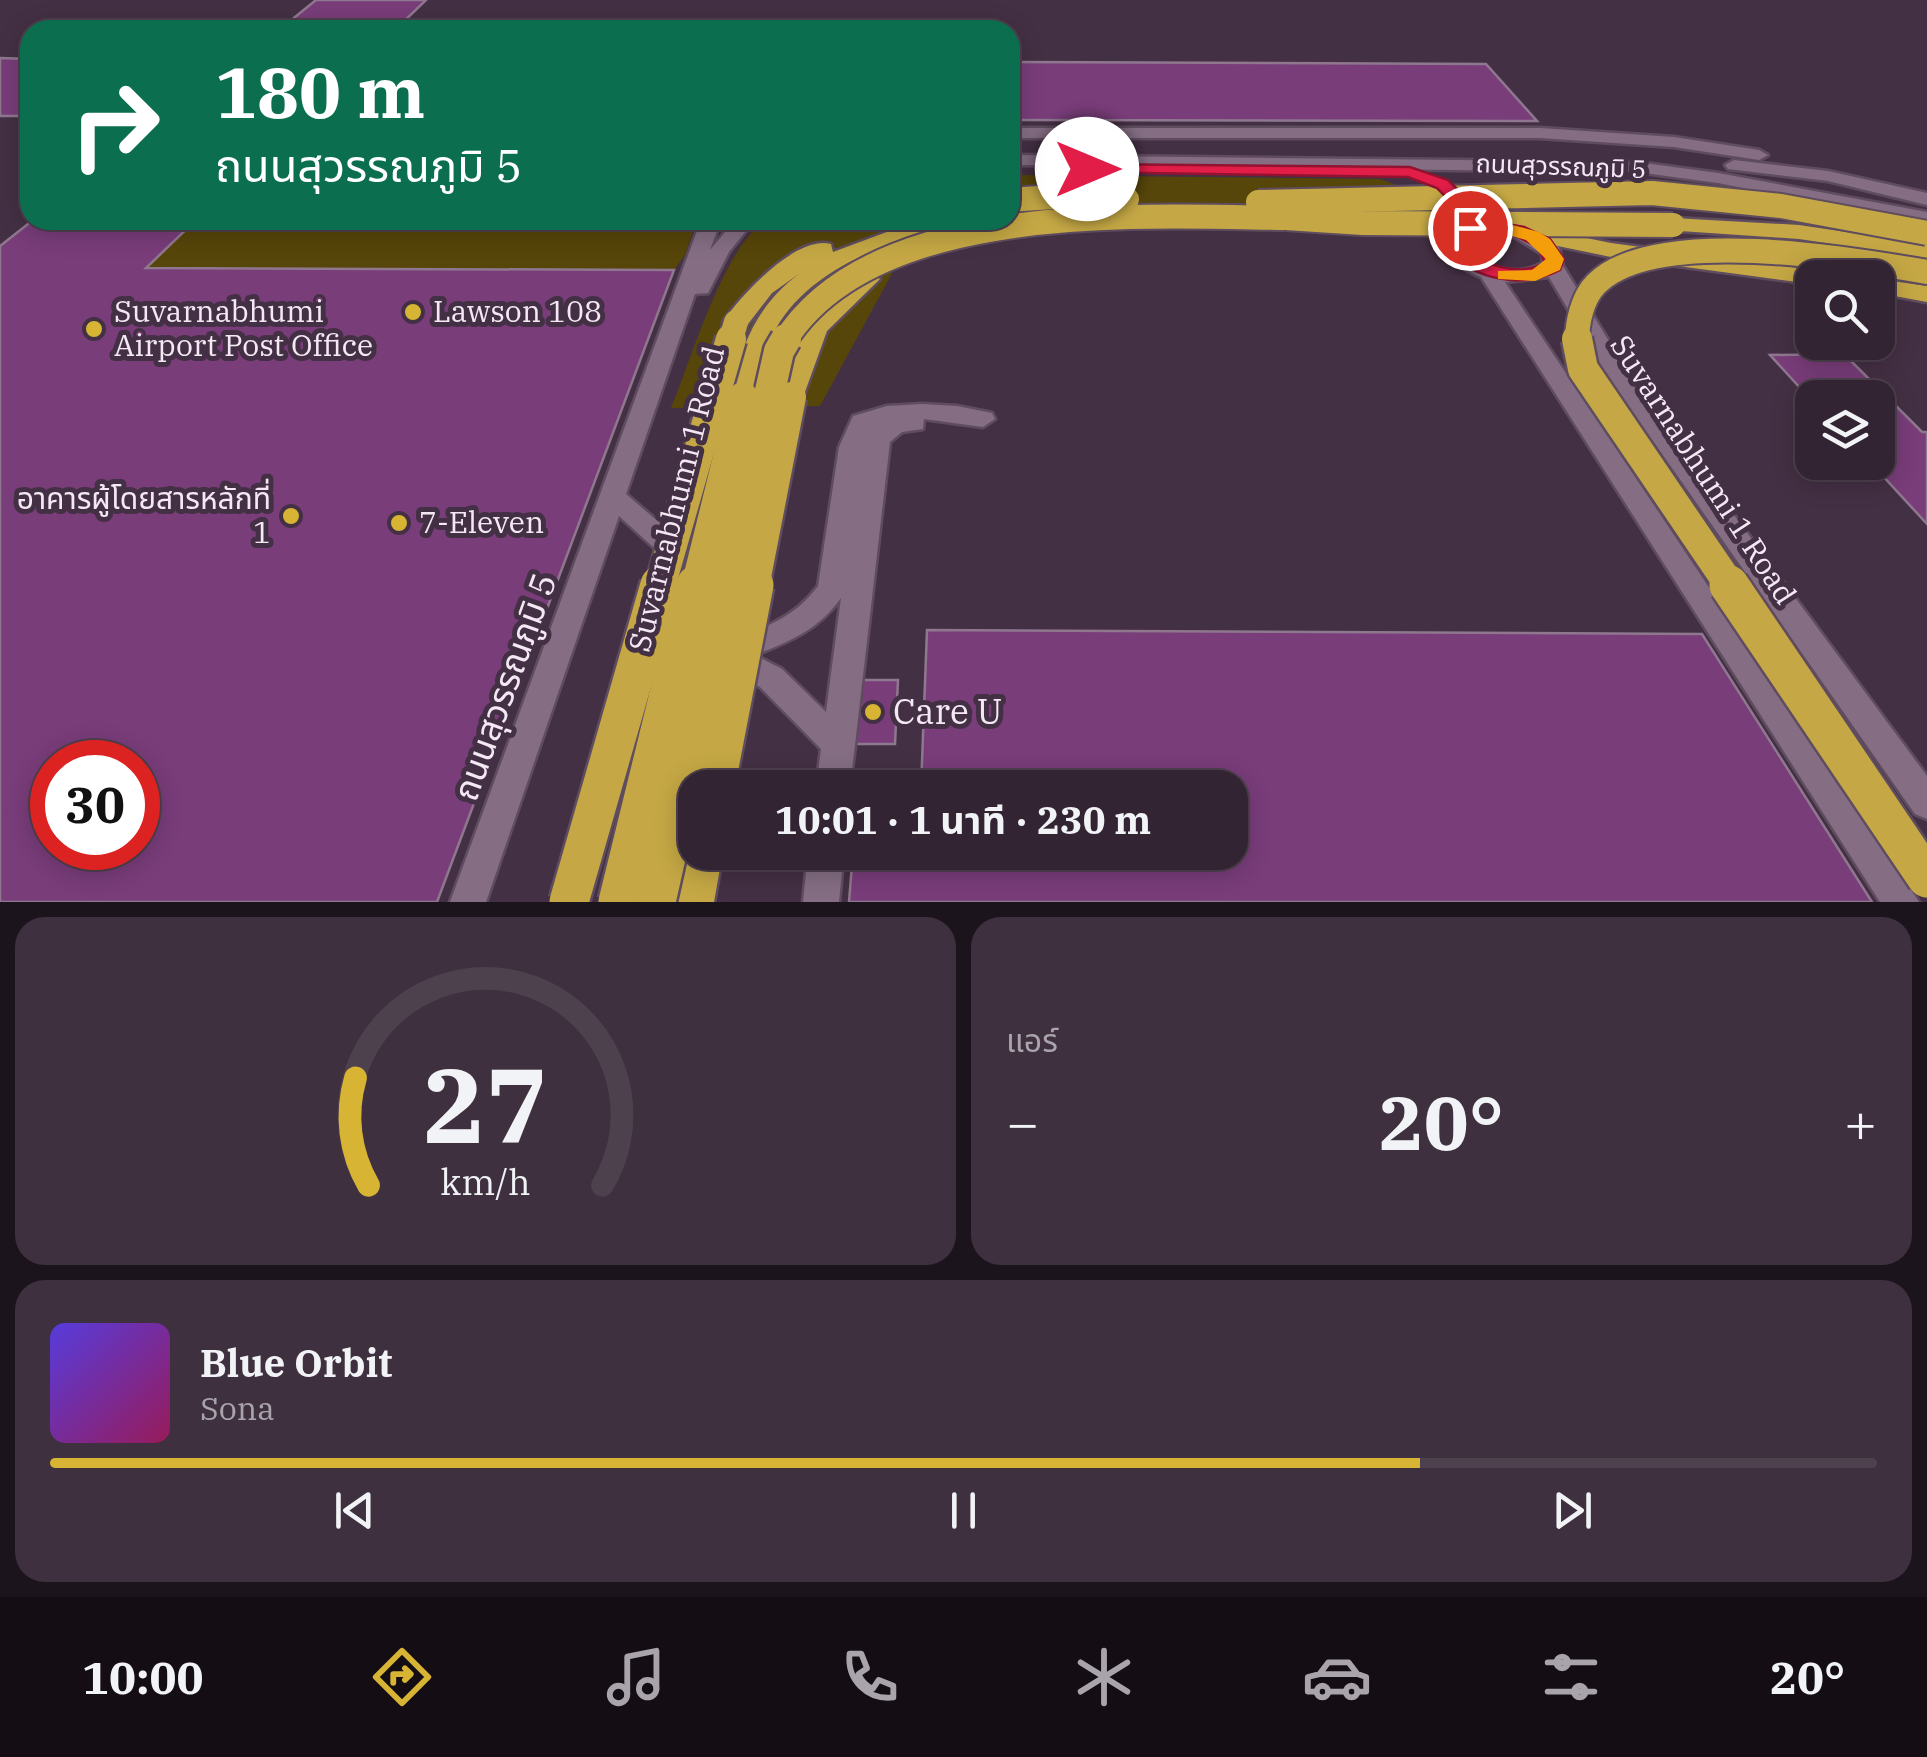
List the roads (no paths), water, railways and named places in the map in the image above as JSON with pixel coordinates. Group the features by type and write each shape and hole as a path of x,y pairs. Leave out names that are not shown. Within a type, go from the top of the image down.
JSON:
{"highway":[{"path":"1020,219 1162,205 1445,195 1652,194 1781,206 1927,233"},
{"path":"1020,203 1067,196 1165,200 1285,218"},
{"path":"1020,204 1162,205"},
{"path":"1020,223 1053,218 1285,218 1364,223 1673,225 1799,232 1927,251"},
{"name":"Suvarnabhumi 1 Road","path":"569,902 736,322 747,302 772,278 845,237 868,230"},
{"name":"Suvarnabhumi 1 Road","path":"618,902 757,340 775,309 813,274 861,249 917,230"},
{"path":"719,770 801,349 827,310 892,262 964,230"},
{"path":"656,902 780,350 790,330 827,294 903,251 984,230"},
{"path":"1518,231 1611,250 1795,275"},
{"name":"Suvarnabhumi 1 Road","path":"1927,272 1834,256 1712,251 1656,256 1617,267 1590,286 1581,302 1575,349 1583,369 1927,878"},
{"path":"1895,289 1927,294"},
{"path":"692,902 698,870"}],"street":[{"name":"ถนนสุวรรณภูมิ 5","path":"1020,133 1572,134 1767,156 1828,176 1927,199"},
{"name":"ถนนสุวรรณภูมิ 5","path":"1020,150 1628,154 1828,176"},
{"name":"ถนนสุวรรณภูมิ 5","path":"1020,160 1636,167 1749,183 1927,218"},
{"name":"ถนนสุวรรณภูมิ 5","path":"1020,168 1410,172 1442,184 1484,226"},
{"path":"1484,226 1518,231 1544,243 1555,259 1553,266 1535,276 1488,271 1472,264 1454,247 1459,232 1484,226"},
{"path":"665,349 707,230"},
{"path":"665,349 720,250 737,230"},
{"path":"1553,266 1616,372 1927,803"},
{"path":"1488,271 1902,902"},
{"name":"ถนนสุวรรณภูมิ 5","path":"468,902 665,349"},
{"path":"722,652 762,644 786,631 816,612 832,588 851,447 862,422 888,413 970,414 983,419 969,423 893,424 882,432 874,449 836,770"},
{"path":"613,497 680,554 690,569 706,635 722,652 771,678 838,744"},
{"path":"666,902 722,652"},
{"path":"820,902 824,870"}],"place":[{"name":"Lawson 108","path":"413,312"},
{"name":"Suvarnabhumi Airport Post Office","path":"94,329"},
{"name":"อาคารผู้โดยสารหลักที่ 1","path":"291,516"},
{"name":"7-Eleven","path":"399,523"},
{"name":"Care U","path":"873,712"}]}
